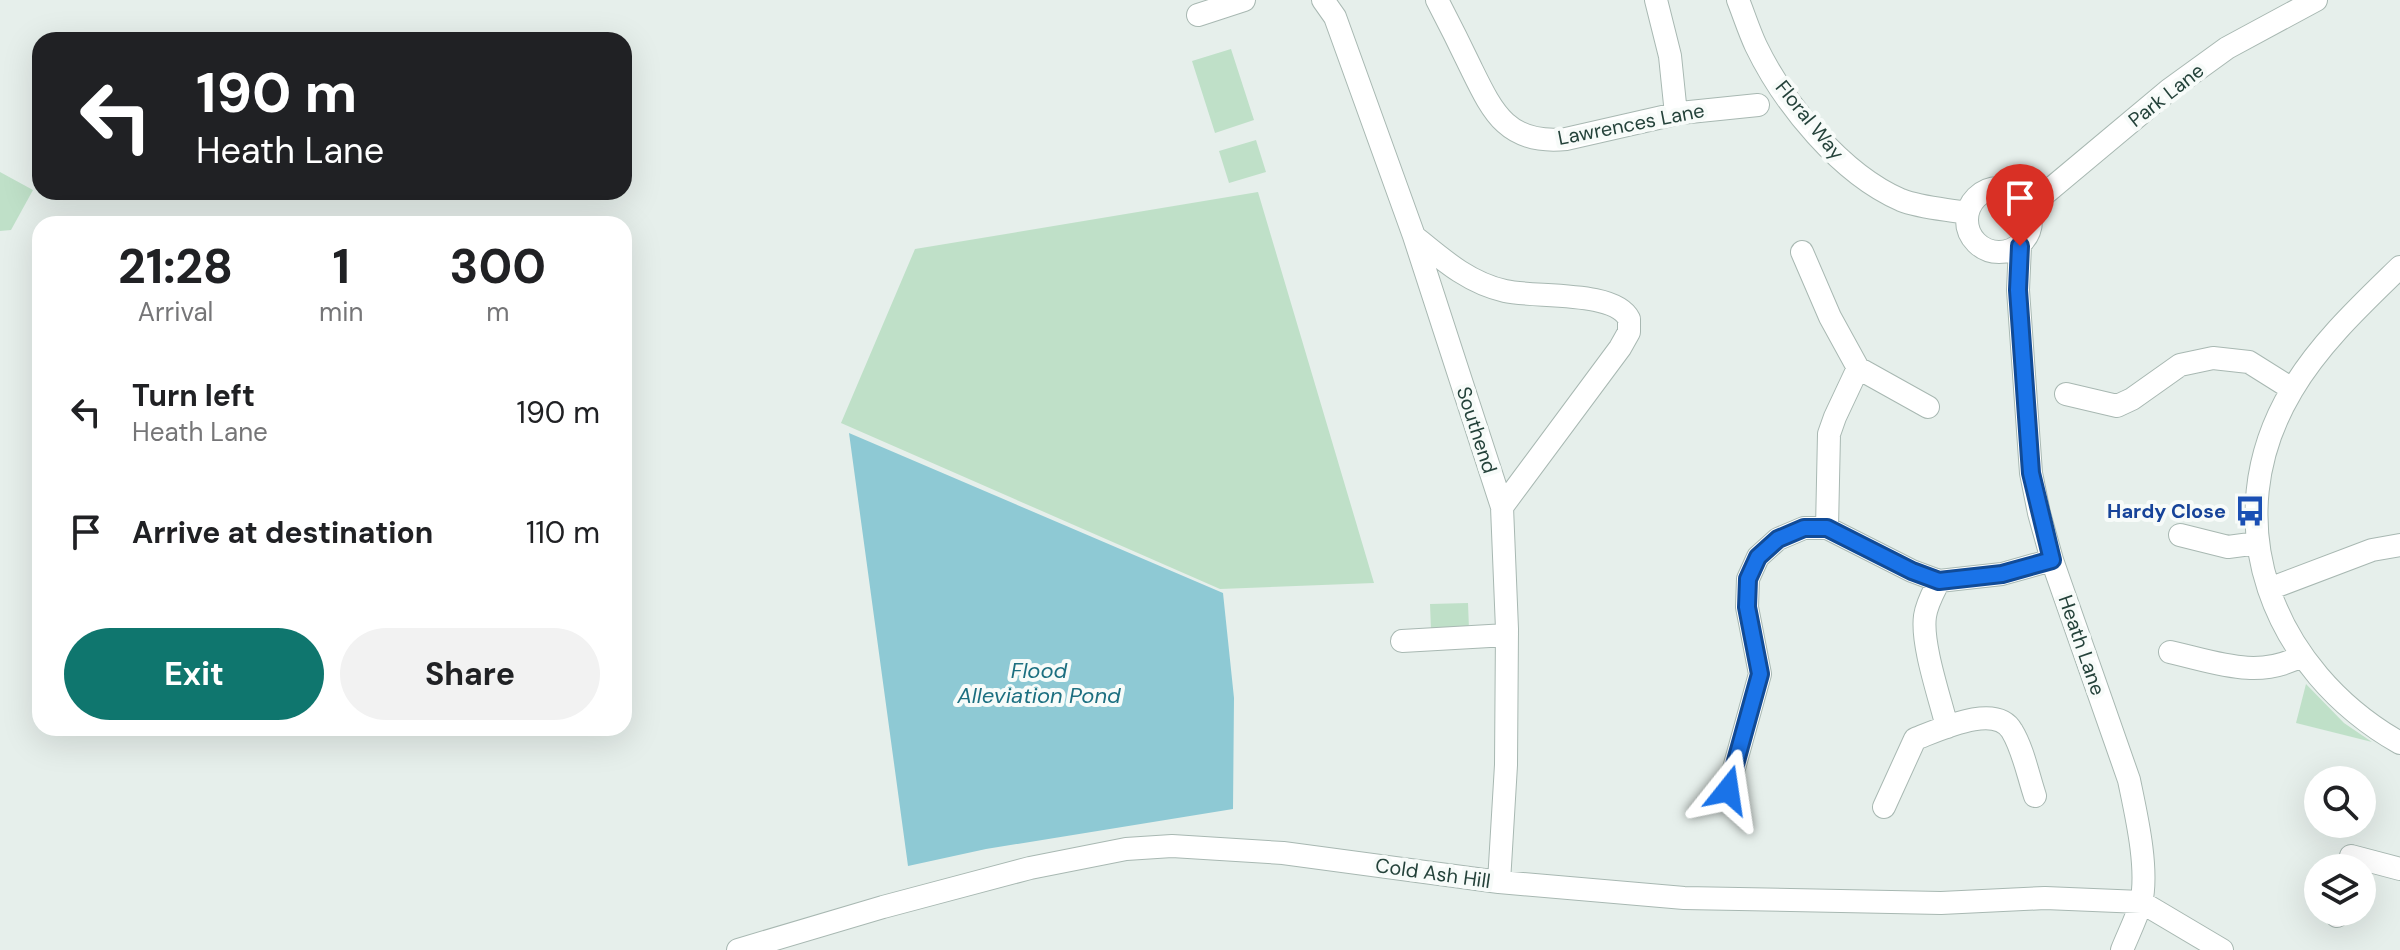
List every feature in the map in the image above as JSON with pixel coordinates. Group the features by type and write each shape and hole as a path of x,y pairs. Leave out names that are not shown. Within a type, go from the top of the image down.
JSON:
{"street":[{"path":"1198,15 1244,0"},
{"name":"Southend","path":"1323,0 1335,17 1414,236 1502,507 1507,635 1506,765 1499,882"},
{"name":"Lawrences Lane","path":"1437,0 1492,110 1518,133 1541,140 1566,139 1676,114 1758,105"},
{"path":"1656,0 1670,56 1676,114"},
{"name":"Floral Way","path":"1738,0 1756,47 1784,91 1818,136 1845,163 1876,187 1901,200 1967,213"},
{"name":"Park Lane","path":"2029,207 2169,90 2227,48 2316,0"},
{"path":"1996,188 2016,192 2029,207 2031,228 2020,246 2001,253 1982,248 1969,233 1967,213 1977,196 1996,188"},
{"path":"1414,236 1452,268 1473,280 1508,292 1604,301 1621,309 1629,319 1629,332 1620,348 1502,507"},
{"name":"Heath Lane","path":"2020,246 2018,290 2031,473 2052,560 2129,780 2142,856 2141,902"},
{"path":"1802,252 1830,317 1858,368 1928,407"},
{"path":"2400,267 2345,322 2292,389 2269,438 2260,468 2258,543 2269,589 2284,627 2301,656 2333,694 2358,716 2400,743"},
{"path":"2066,394 2117,406 2180,365 2195,349 2213,358 2249,362 2292,389"},
{"path":"1827,528 1829,434 1858,368"},
{"path":"1728,790 1760,674 1747,607 1748,579 1765,550 1778,539 1804,528 1827,528 1912,571 1939,581 2002,574 2052,560"},
{"path":"2180,535 2228,547 2258,543"},
{"path":"2269,589 2372,550 2400,545"},
{"path":"1939,581 1924,620 1947,727"},
{"path":"1402,641 1507,635"},
{"path":"2170,652 2249,669 2280,667 2301,656"},
{"path":"1884,807 1915,739 1990,716 2002,720 2012,730 2035,796"},
{"name":"Cold Ash Hill","path":"738,950 1030,868 1126,849 1172,846 1245,849 1499,882 1684,898 1941,903 2045,898 2141,902"},
{"path":"2376,863 2400,869"},
{"path":"2122,950 2141,902 2222,950"}],"green space":[{"path":"1231,49 1254,120 1215,133 1192,61"},
{"path":"1256,140 1266,172 1229,183 1219,151"},
{"path":"0,172 32,192 11,230 0,231"},
{"path":"1258,192 1374,583 1220,589 841,423 915,249"},
{"path":"1468,603 1469,629 1431,630 1430,604"},
{"path":"2306,684 2344,723 2372,742 2296,723"}],"water":[{"name":"Flood Alleviation Pond","path":"849,433 1223,593 1234,698 1233,809 986,849 908,866"}],"place":[{"name":"Hardy Close","path":"2250,511"}],"route":[{"path":"1728,790 1760,674 1747,607 1748,579 1758,557 1778,539 1804,528 1827,528 1912,571 1939,581 2002,574 2052,560 2031,473 2018,290 2020,246"}]}
